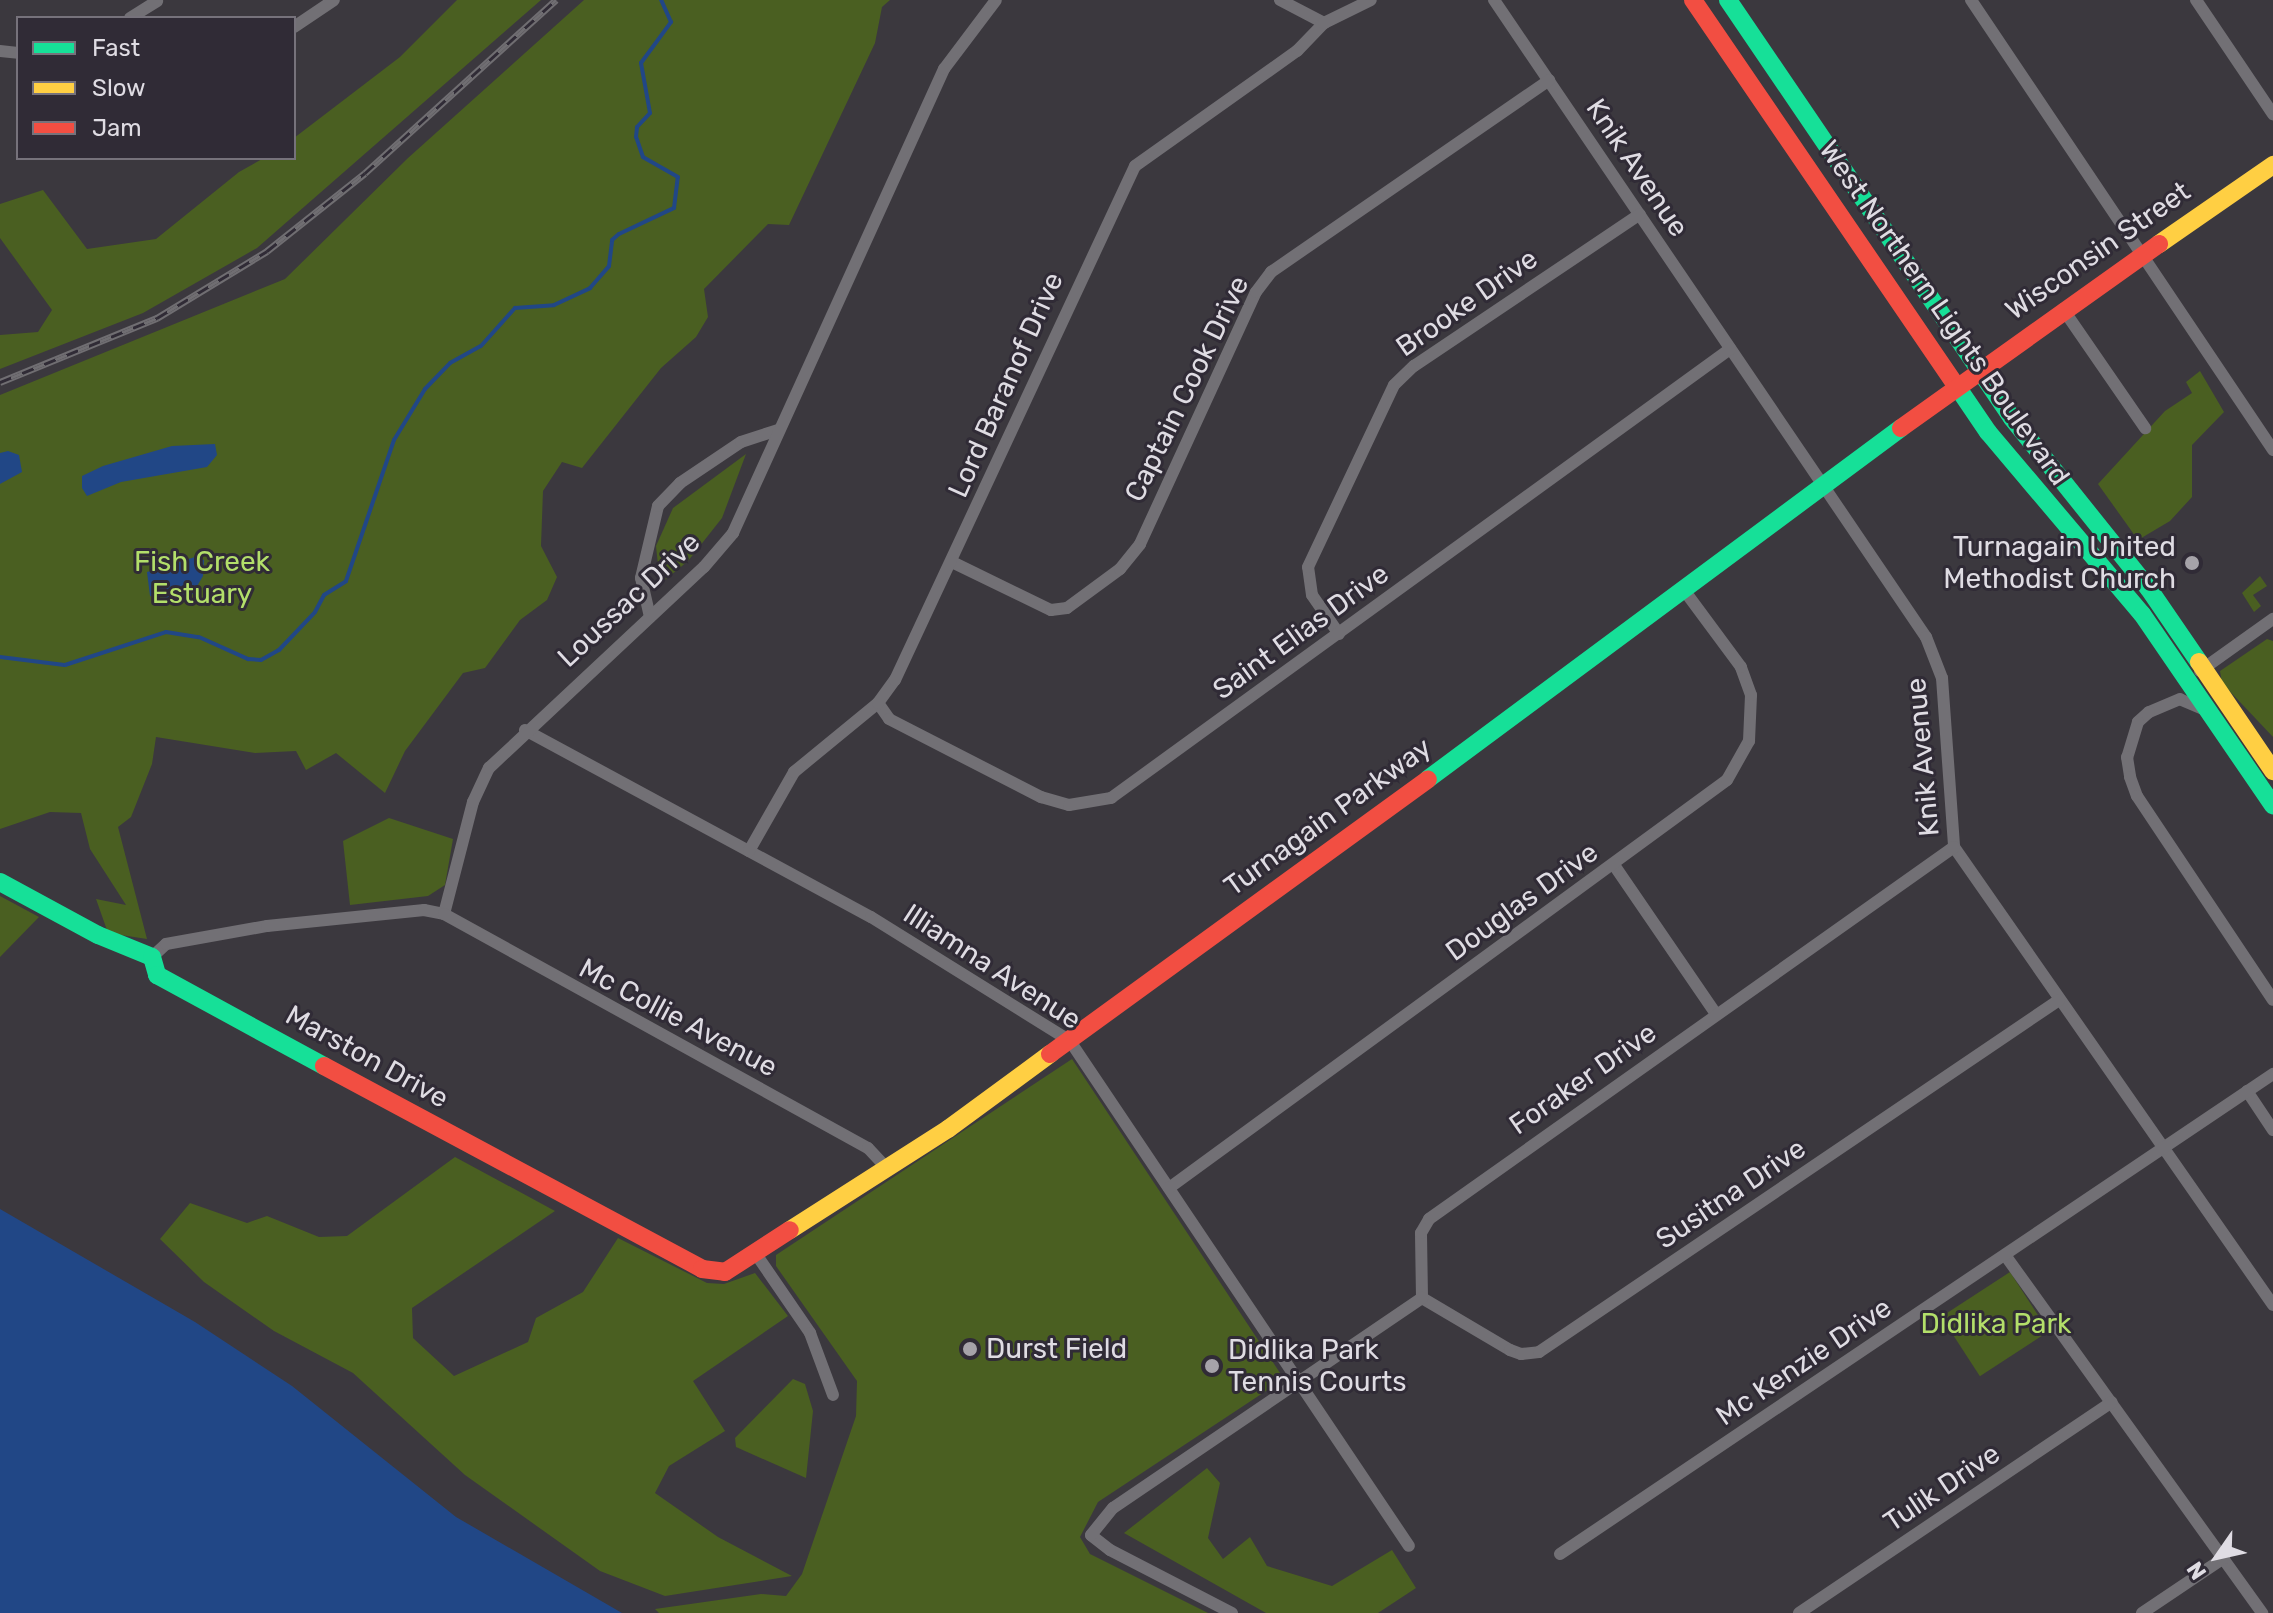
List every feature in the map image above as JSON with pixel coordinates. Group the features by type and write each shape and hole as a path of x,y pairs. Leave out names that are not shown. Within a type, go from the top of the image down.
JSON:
{"street":[{"path":"296,26 334,0"},
{"name":"Loussac Drive","path":"444,914 479,786 497,757 650,617 733,533 944,69 996,0"},
{"path":"1280,0 1324,23"},
{"name":"Lord Baranof Drive","path":"749,851 794,772 878,703 895,680 1135,166 1297,51 1324,23 1371,0"},
{"name":"Knik Avenue","path":"1494,0 1825,488 1939,664 1954,847 2160,1149 2174,1157 2273,1305"},
{"name":"West Northern Lights Boulevard","path":"1693,0 1955,385 2047,508 2142,614 2273,805"},
{"name":"West Northern Lights Boulevard","path":"1728,0 1980,368 2204,668 2273,771"},
{"path":"1971,0 2273,450"},
{"path":"2196,0 2273,114"},
{"path":"133,16 157,1"},
{"name":"Captain Cook Drive","path":"952,562 1051,610 1067,608 1120,569 1140,544 1256,292 1271,272 1549,80"},
{"name":"Wisconsin Street","path":"1955,385 2273,165"},
{"name":"Brooke Drive","path":"1339,634 1312,595 1308,567 1394,385 1414,366 1640,214"},
{"path":"2063,309 2145,428"},
{"name":"Saint Elias Drive","path":"878,703 889,719 1041,797 1084,804 1124,792 1730,349"},
{"name":"Turnagain Parkway","path":"719,1273 756,1254 1070,1041 1825,488 1955,385"},
{"path":"650,617 641,578 658,506 680,483 741,442 779,430"},
{"name":"Douglas Drive","path":"1169,1188 1727,780 1749,741 1752,710 1747,679 1684,590"},
{"path":"2187,680 2273,619"},
{"path":"2210,714 2180,699 2163,704 2138,722 2127,757 2130,777 2137,796 2273,1000"},
{"name":"Illiamna Avenue","path":"525,730 921,947 1070,1041 1409,1546"},
{"name":"Foraker Drive","path":"1422,1298 1421,1233 1429,1219 1954,847"},
{"path":"1614,865 1716,1014"},
{"name":"Marston Drive","path":"0,882 98,935 152,957 157,975 185,992 702,1269 719,1273"},
{"path":"152,957 166,944 267,926 424,910 444,914"},
{"name":"Mc Collie Avenue","path":"444,914 868,1148 886,1167"},
{"name":"Susitna Drive","path":"1422,1298 1510,1350 1521,1354 1539,1352 2059,1000"},
{"name":"Mc Kenzie Drive","path":"1560,1554 2273,1074"},
{"path":"2247,1091 2273,1130"},
{"path":"756,1254 810,1333 833,1395"},
{"path":"2005,1255 2262,1613"},
{"path":"1232,1613 1110,1550 1091,1535 1113,1508 1422,1298"},
{"name":"Tulik Drive","path":"1799,1613 2112,1402"},
{"path":"2142,1613 2224,1558"}],"green space":[{"path":"457,0 541,0 257,248 143,313 0,369 0,335 38,332 52,310 0,238 0,204 43,190 87,249 156,239 239,172 260,160 296,160 296,136 400,57"},
{"name":"Fish Creek Estuary","path":"584,0 890,0 882,7 875,43 789,225 768,224 704,289 708,317 696,337 661,368 582,468 562,462 543,491 541,546 557,577 547,600 520,620 485,668 463,673 405,751 385,793 336,753 306,770 296,751 255,753 156,737 152,764 131,817 118,827 147,939 108,933 96,899 126,905 90,849 81,813 50,812 0,829 0,395 285,279 408,158"},
{"path":"2200,371 2224,412 2192,445 2192,497 2170,521 2138,540 2098,484 2165,411 2192,393 2186,382"},
{"path":"746,454 722,518 688,561 660,584 656,546 673,508"},
{"path":"2260,576 2267,586 2253,595 2261,606 2254,612 2242,593"},
{"path":"2267,639 2273,641 2273,737 2222,683 2220,671"},
{"path":"389,818 453,839 445,885 428,896 350,905 343,841"},
{"path":"0,896 39,917 0,957"},
{"path":"1072,1059 1284,1379 1098,1502 1080,1537 1090,1554 1208,1613 659,1613 655,1609 761,1594 786,1596 802,1574 856,1416 857,1381 776,1266 776,1255"},
{"path":"455,1157 555,1211 412,1308 413,1338 454,1376 528,1342 536,1318 583,1292 618,1238 707,1283 724,1284 755,1273 788,1316 693,1381 725,1431 669,1466 655,1493 718,1537 792,1576 665,1596 600,1571 465,1475 353,1373 274,1331 204,1282 160,1239 190,1203 247,1223 267,1216 319,1237 347,1236"},
{"name":"Didlika Park","path":"2010,1272 2049,1332 1980,1376 1941,1317"},
{"path":"793,1379 805,1384 813,1411 806,1478 736,1447 735,1438"},
{"path":"1207,1468 1220,1483 1208,1538 1223,1559 1250,1537 1267,1566 1332,1586 1392,1550 1416,1588 1378,1613 1266,1613 1124,1533"}],"water":[{"path":"215,444 217,455 207,467 121,482 87,496 82,488 82,476 103,466 172,446"},
{"path":"8,451 19,455 22,472 0,484 0,453"},
{"path":"195,557 204,560 203,576 189,600 150,596 147,572"},
{"path":"0,1209 195,1322 292,1386 456,1517 622,1613 0,1613"}],"waterway":[{"path":"0,657 65,665 166,632 199,637 248,659 261,660 279,650 315,612 324,595 346,581 394,440 425,389 450,363 481,346 515,308 554,305 590,288 609,266 612,240 674,208 678,177 643,157 636,137 637,127 650,113 641,63 671,22 661,0"}],"railway":[{"path":"0,382 157,318 267,251 365,173 556,0"}],"traffic: fast":[{"path":"1728,0 2012,418 2149,589 2199,662"},
{"path":"1956,385 1988,432 2142,614 2273,805"},
{"path":"1428,779 1901,428"},
{"path":"0,882 98,935 152,957 157,975 324,1066"}],"traffic: slow":[{"path":"2159,244 2273,165"},
{"path":"2199,662 2273,771"},
{"path":"790,1230 948,1129 1050,1054"}],"traffic: jam":[{"path":"1693,0 1956,385"},
{"path":"1901,428 2159,244"},
{"path":"1050,1054 1428,779"},
{"path":"324,1066 702,1269 725,1272 790,1230"}],"place":[{"name":"Turnagain United Methodist Church","path":"2192,563"},
{"name":"Durst Field","path":"970,1349"},
{"name":"Didlika Park Tennis Courts","path":"1212,1366"}]}
